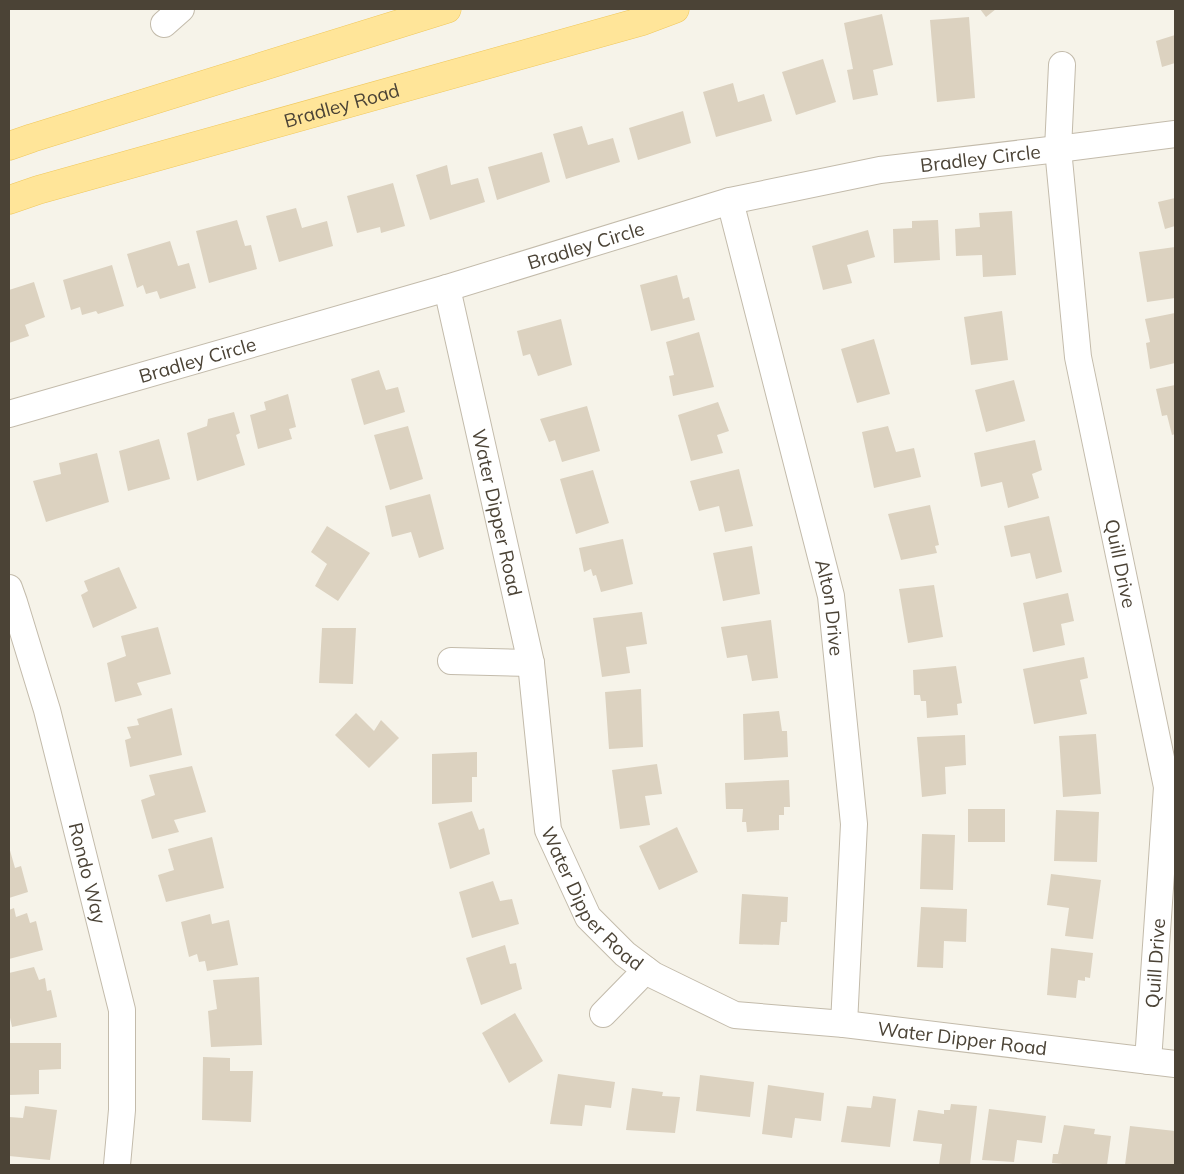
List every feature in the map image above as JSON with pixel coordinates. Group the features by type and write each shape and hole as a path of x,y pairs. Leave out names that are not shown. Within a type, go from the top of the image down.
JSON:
{"main road":[{"path":"9,146 447,9"},
{"name":"Bradley Road","path":"9,200 643,21 675,9"}],"street":[{"name":"Quill Drive","path":"1062,65 1058,150 1078,357 1167,787 1148,1061"},
{"name":"Bradley Circle","path":"9,414 448,288 730,201 880,170 1058,150 1175,134"},
{"name":"Alton Drive","path":"730,201 831,596 854,824 844,1024"},
{"name":"Water Dipper Road","path":"448,288 531,663 548,830 588,917 625,954 653,975 735,1015 844,1024 1175,1064"},
{"name":"Rondo Way","path":"9,588 47,710 122,1010 122,1110 117,1165"},
{"path":"451,661 531,663"},
{"path":"603,1014 646,970"}],"building":[{"path":"980,9 996,9 986,17"},
{"path":"882,14 893,65 873,70 878,95 853,100 847,70 853,69 844,23"},
{"path":"969,17 975,98 937,102 930,20"},
{"path":"1175,35 1175,63 1162,67 1156,41"},
{"path":"823,59 836,102 796,115 782,72"},
{"path":"733,83 738,102 764,94 772,121 716,137 703,92"},
{"path":"683,111 691,143 638,160 629,128"},
{"path":"582,126 588,145 613,138 620,162 566,179 553,134"},
{"path":"542,152 550,182 497,200 488,167"},
{"path":"447,165 451,185 478,178 485,202 430,220 416,175"},
{"path":"393,183 405,226 381,233 380,227 357,233 347,196"},
{"path":"1175,198 1175,226 1165,229 1158,202"},
{"path":"296,208 302,228 327,221 333,246 279,262 266,216"},
{"path":"1012,211 1016,275 983,277 982,255 956,256 955,229 980,227 979,213"},
{"path":"237,220 245,246 251,245 257,269 209,283 196,231"},
{"path":"938,220 940,260 894,263 893,229 912,228 912,221"},
{"path":"868,230 875,257 847,265 852,283 823,290 812,246"},
{"path":"170,241 178,266 189,263 196,288 160,299 157,291 146,294 143,285 137,288 127,254"},
{"path":"1175,247 1175,298 1147,302 1139,252"},
{"path":"112,265 124,306 98,314 96,311 82,315 80,307 71,310 63,280"},
{"path":"677,275 683,299 689,297 695,320 651,331 640,285"},
{"path":"34,282 45,317 25,325 29,336 9,343 9,290"},
{"path":"1002,311 1008,360 971,365 964,317"},
{"path":"1175,313 1175,363 1150,369 1146,343 1150,342 1145,319"},
{"path":"561,319 572,365 538,376 530,354 523,356 517,331"},
{"path":"699,332 714,387 673,396 669,376 674,375 666,342"},
{"path":"874,339 890,394 857,403 841,349"},
{"path":"379,370 386,390 398,387 405,412 364,425 351,379"},
{"path":"1014,380 1025,421 986,432 975,390"},
{"path":"1175,385 1175,434 1172,435 1167,415 1162,416 1156,389"},
{"path":"288,394 296,427 289,429 292,439 258,449 250,415 266,410 264,402"},
{"path":"718,402 729,431 717,435 723,453 691,461 678,415"},
{"path":"587,406 600,451 562,462 555,440 549,442 540,419"},
{"path":"234,412 240,433 236,435 245,465 197,481 187,433 207,426 208,419"},
{"path":"408,426 423,479 390,490 374,435"},
{"path":"888,426 896,452 914,448 921,477 874,488 862,432"},
{"path":"159,439 170,479 128,491 119,451"},
{"path":"1035,440 1042,470 1032,474 1039,498 1008,508 1002,482 981,487 974,453"},
{"path":"97,453 109,502 46,522 33,481 61,474 59,463"},
{"path":"739,469 753,526 725,532 719,506 699,511 690,481"},
{"path":"593,470 609,523 576,534 560,479"},
{"path":"430,494 444,549 419,558 411,532 392,537 385,506"},
{"path":"930,505 939,545 935,546 937,553 901,560 888,514"},
{"path":"1049,516 1062,572 1036,579 1030,553 1011,557 1004,526"},
{"path":"327,526 370,553 338,601 315,586 327,564 311,552"},
{"path":"623,539 633,584 601,592 596,575 593,576 591,569 584,572 579,548"},
{"path":"752,546 760,594 723,601 713,553"},
{"path":"119,567 137,608 93,628 81,595 88,591 84,581"},
{"path":"934,585 943,637 908,643 899,589"},
{"path":"1068,593 1074,621 1061,624 1065,645 1033,652 1023,603"},
{"path":"642,612 647,644 626,647 630,673 602,677 593,618"},
{"path":"771,620 778,678 752,681 747,655 727,658 721,627"},
{"path":"158,627 171,674 137,683 142,695 115,702 107,663 126,656 121,636"},
{"path":"322,628 356,628 353,684 319,683"},
{"path":"1084,657 1088,678 1080,680 1087,714 1034,724 1023,669"},
{"path":"956,666 962,703 957,704 958,715 927,718 926,701 921,701 920,695 914,695 913,670"},
{"path":"641,689 643,747 609,749 605,692"},
{"path":"172,708 182,755 130,767 125,740 131,738 127,727 139,725 137,719"},
{"path":"779,711 782,731 787,731 788,757 744,760 743,714"},
{"path":"356,713 374,731 381,720 399,738 369,768 335,735"},
{"path":"1096,734 1101,794 1063,797 1059,736"},
{"path":"965,735 966,765 945,767 946,794 922,797 917,737"},
{"path":"477,752 477,777 472,777 472,802 432,804 432,754"},
{"path":"657,764 662,794 645,796 650,825 620,829 612,770"},
{"path":"192,766 206,812 174,820 179,832 152,839 141,800 155,795 149,775"},
{"path":"789,780 790,807 784,807 784,815 779,815 779,830 747,832 746,822 742,822 743,809 726,809 725,783"},
{"path":"968,809 1005,809 1005,842 968,842"},
{"path":"1056,810 1099,812 1097,862 1054,861"},
{"path":"472,811 479,830 484,828 490,854 450,869 438,823"},
{"path":"677,827 698,872 659,890 639,846"},
{"path":"922,834 955,835 953,890 920,889"},
{"path":"212,837 224,888 166,902 158,875 174,870 168,849"},
{"path":"9,847 15,868 21,866 28,892 9,898"},
{"path":"1051,874 1101,880 1093,939 1065,936 1069,908 1047,905"},
{"path":"493,881 500,901 512,899 519,924 472,938 459,892"},
{"path":"742,894 788,897 787,922 781,922 779,945 739,944"},
{"path":"921,907 967,909 966,942 944,941 943,968 917,967"},
{"path":"14,908 16,917 27,913 30,923 36,921 43,950 9,959 9,910"},
{"path":"210,914 212,924 229,920 238,965 207,971 205,961 199,962 197,954 189,957 181,922"},
{"path":"505,945 510,964 516,963 522,989 481,1005 466,958"},
{"path":"1051,948 1093,953 1090,978 1085,977 1085,981 1078,980 1076,998 1047,995"},
{"path":"34,967 39,980 45,978 47,991 51,990 57,1017 12,1027 9,1013 9,973"},
{"path":"259,977 262,1045 211,1047 208,1011 217,1009 213,980"},
{"path":"515,1013 543,1061 509,1083 482,1033"},
{"path":"9,1043 61,1043 61,1069 39,1070 39,1094 9,1095"},
{"path":"203,1057 230,1058 230,1071 253,1071 251,1122 202,1120"},
{"path":"558,1074 615,1082 611,1108 585,1105 582,1126 550,1124"},
{"path":"700,1075 754,1082 750,1117 696,1111"},
{"path":"768,1085 824,1093 821,1121 795,1118 792,1138 762,1134"},
{"path":"632,1088 663,1092 662,1096 680,1097 675,1133 626,1130"},
{"path":"873,1096 896,1099 890,1147 841,1142 847,1106 871,1108"},
{"path":"951,1104 977,1106 970,1165 939,1165 942,1144 913,1141 918,1110 944,1114 944,1110 950,1110"},
{"path":"25,1106 57,1110 50,1160 9,1156 9,1117 23,1118"},
{"path":"989,1109 1046,1116 1042,1143 1017,1140 1014,1162 982,1160"},
{"path":"1064,1125 1095,1129 1094,1134 1111,1136 1107,1165 1052,1163 1053,1154 1058,1154"},
{"path":"1130,1126 1175,1131 1175,1165 1125,1165"}]}
